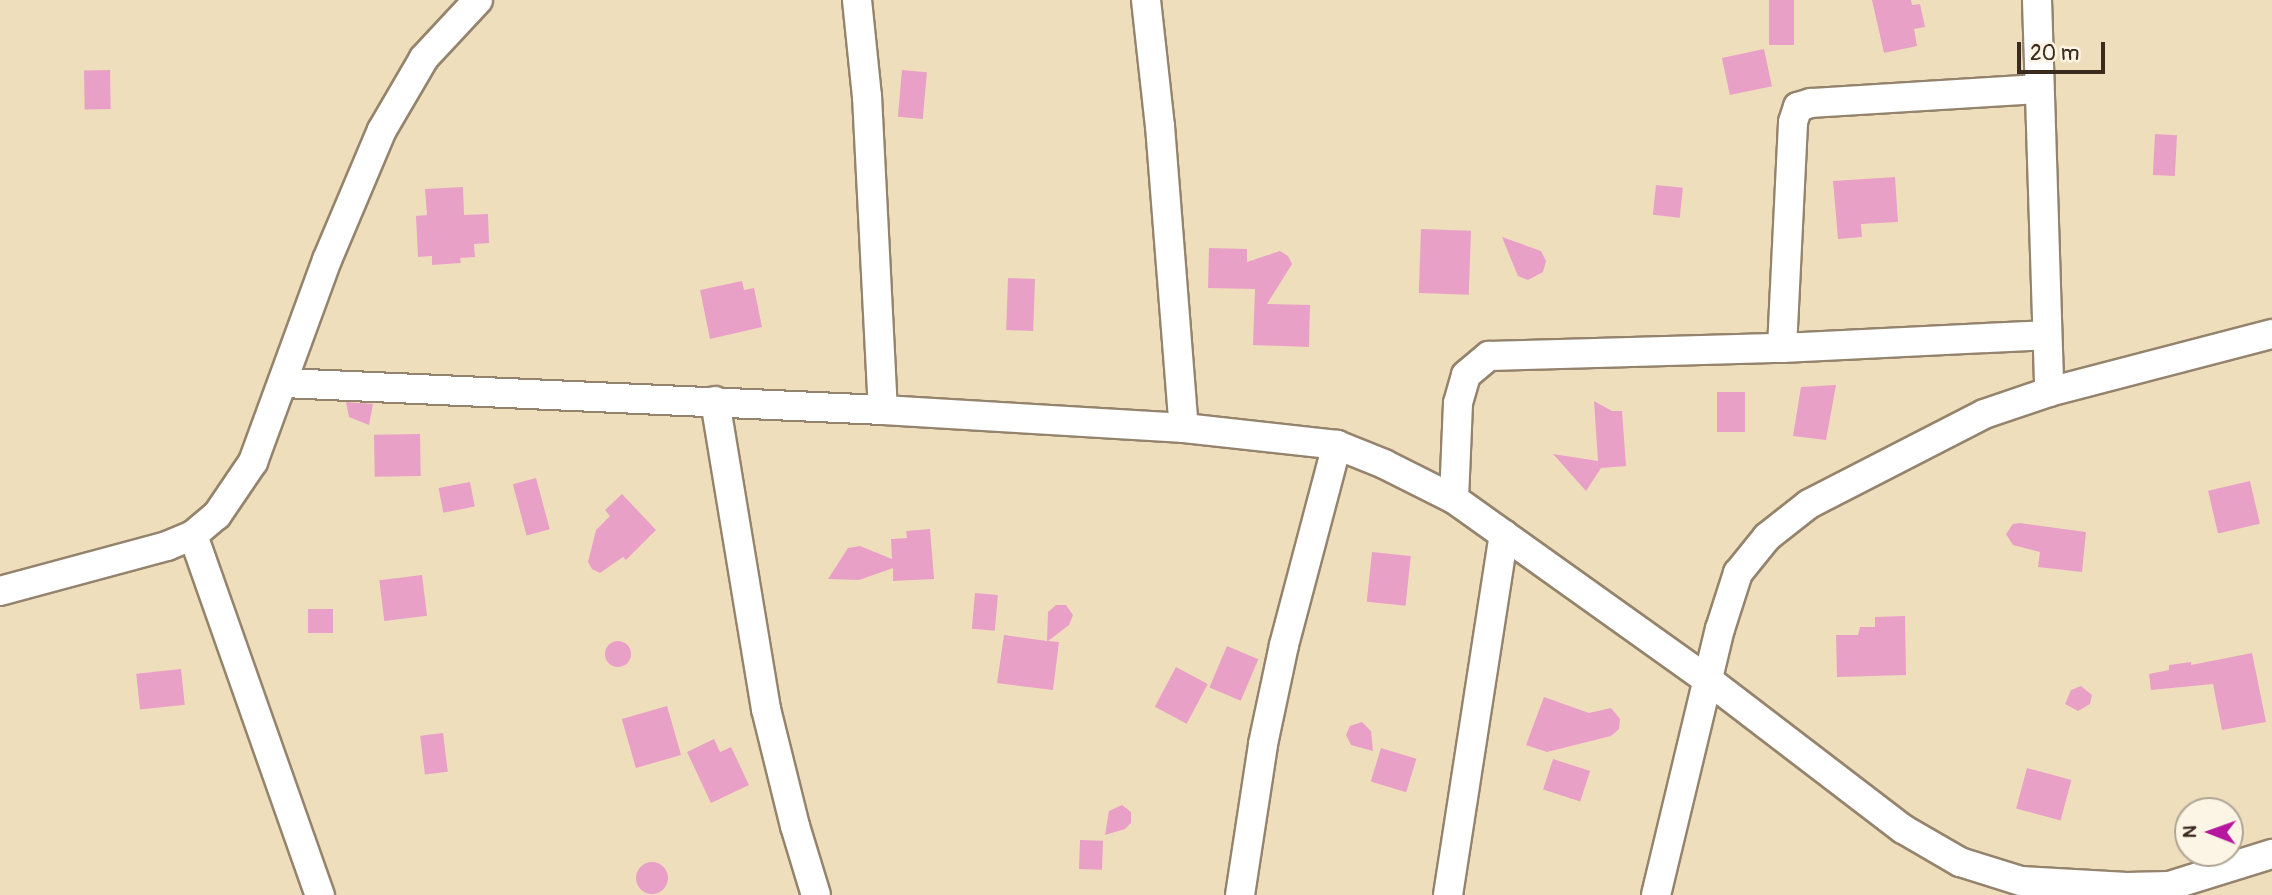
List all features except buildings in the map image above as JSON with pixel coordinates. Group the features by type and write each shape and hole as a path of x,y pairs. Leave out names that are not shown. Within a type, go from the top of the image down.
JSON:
{"street":[{"path":"0,591 167,545 193,535 218,515 253,461 284,383 327,260 382,130 424,58 478,0"},
{"path":"858,0 867,96 883,410"},
{"path":"1146,0 1160,127 1184,428"},
{"path":"2037,0 2037,89 2049,392"},
{"path":"1782,348 1793,122 1798,107 1811,103 2037,89"},
{"path":"1656,895 1720,629 1738,573 1767,537 1809,504 1984,414 2049,392 2272,334"},
{"path":"1454,499 1458,403 1466,375 1489,356 1782,348 2045,335"},
{"path":"284,383 883,410 1184,428 1337,445 1384,464 1454,499 1708,680 1903,829 1960,862 2021,881 2080,886 2169,886 2272,854"},
{"path":"715,401 766,709 794,826 816,895"},
{"path":"1240,895 1263,744 1284,645 1337,445"},
{"path":"1448,895 1504,534"},
{"path":"193,535 320,895"}]}
